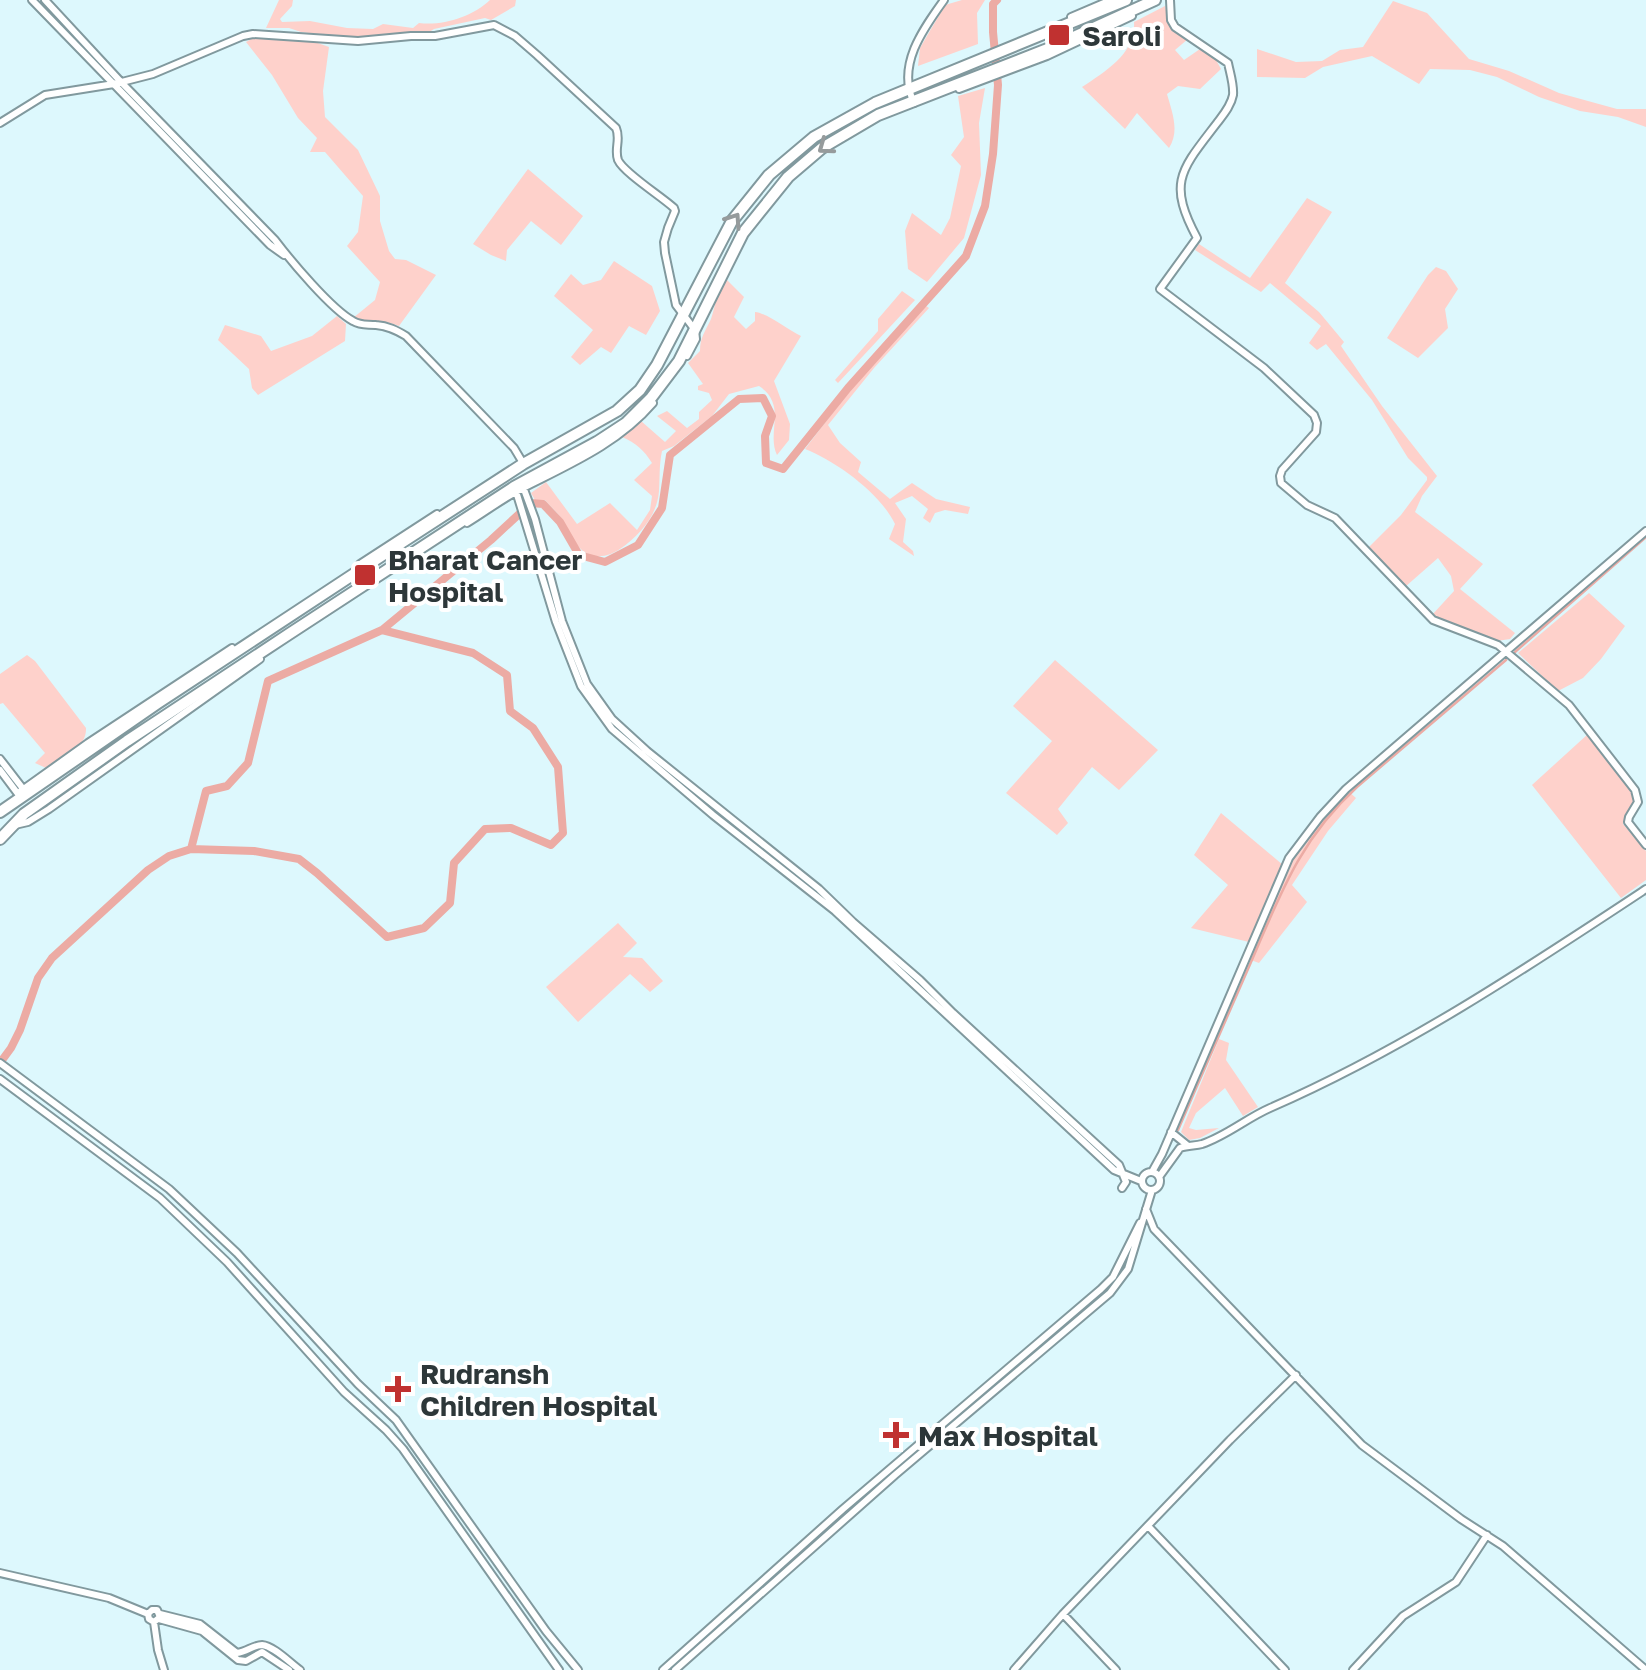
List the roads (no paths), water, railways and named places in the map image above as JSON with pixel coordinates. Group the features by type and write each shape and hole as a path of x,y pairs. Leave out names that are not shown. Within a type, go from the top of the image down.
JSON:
{"highway":[{"path":"3,812 72,758 154,702 522,462 617,411 640,390 657,365 732,221 755,190 799,148 836,123 975,70 1006,48 1126,0"},
{"path":"975,70 1008,66 1155,0"},
{"path":"0,836 24,814 238,671 626,423 679,361 743,233 788,178 832,141 911,95"},
{"path":"712,258 726,265"},
{"path":"0,836 24,814"}],"street":[{"path":"32,0 117,83 270,245 289,258 351,320 393,328 406,336 514,448 522,462"},
{"path":"45,0 117,83"},
{"path":"944,0 918,36 910,66 911,95 975,70"},
{"path":"1006,48 1111,0"},
{"path":"1008,66 1059,51 1167,0 1175,27 1224,58 1233,93 1230,103 1187,165 1180,186 1180,202 1198,238 1160,288 1262,367 1314,414 1316,432 1282,470 1282,482 1307,505 1336,518 1435,622 1498,644 1569,705 1636,790 1638,802 1628,822 1646,845"},
{"path":"0,123 44,95 154,74 253,34 358,41 435,36 494,26 504,29 537,55 616,128 621,166 674,208 664,242 665,254 676,305 696,330"},
{"path":"520,490 535,519 562,620 587,684 609,721"},
{"path":"520,490 556,622 581,686 609,721 648,761 835,911 1114,1170 1142,1181 1145,1188 1152,1190"},
{"path":"675,1670 894,1475 1110,1292 1128,1269 1152,1190 1158,1186 1155,1174 1175,1135 1290,858 1346,789 1646,531"},
{"path":"13,826 50,810 238,671"},
{"path":"0,759 23,794"},
{"path":"0,770 23,794"},
{"path":"1155,1174 1178,1150 1200,1145 1306,1093 1498,986 1646,889"},
{"path":"0,1064 170,1189 237,1253 396,1420 578,1670"},
{"path":"0,1079 160,1198 227,1262 344,1392 386,1430 559,1670"},
{"path":"1175,1135 1188,1145"},
{"path":"1122,1172 1126,1182 1122,1188"},
{"path":"1142,1181 1146,1173 1155,1174"},
{"path":"1146,1208 1154,1229"},
{"path":"1143,1222 1362,1445 1503,1546 1646,1670"},
{"path":"662,1670 1101,1289 1113,1277 1143,1222"},
{"path":"1014,1670 1063,1614 1296,1376"},
{"path":"1148,1526 1284,1670"},
{"path":"1353,1670 1403,1616 1456,1582 1487,1536"},
{"path":"0,1573 109,1598 148,1614 154,1609 164,1670"},
{"path":"1063,1614 1116,1670"},
{"path":"158,1618 202,1631 238,1660 246,1661 262,1652 289,1670"},
{"path":"158,1618 200,1624 237,1653 256,1646 269,1647 300,1670"}],"waterway":[{"path":"0,1063 20,1030 38,978 52,958 148,870 169,856 191,849 254,851 299,859 387,937 424,928 450,903 454,863 485,829 511,828 551,845 563,833 558,767 533,728 510,711 507,675 473,653 382,630 531,503 543,504 560,522 579,555 605,562 638,545 662,508 670,455 739,399 763,398 772,416 765,436 766,463 783,469 848,388 966,256 985,206 993,154 998,85 993,4 997,0"},
{"path":"1515,652 1646,537"},
{"path":"191,849 206,791 227,786 248,763 268,681 382,630"},
{"path":"1178,1130 1281,894 1319,828 1357,787 1506,660"}],"place":[{"name":"Saroli","path":"1059,35"},
{"name":"Bharat Cancer Hospital","path":"365,575"},
{"name":"Rudransh Children Hospital","path":"398,1389"},
{"name":"Max Hospital","path":"896,1435"}]}
